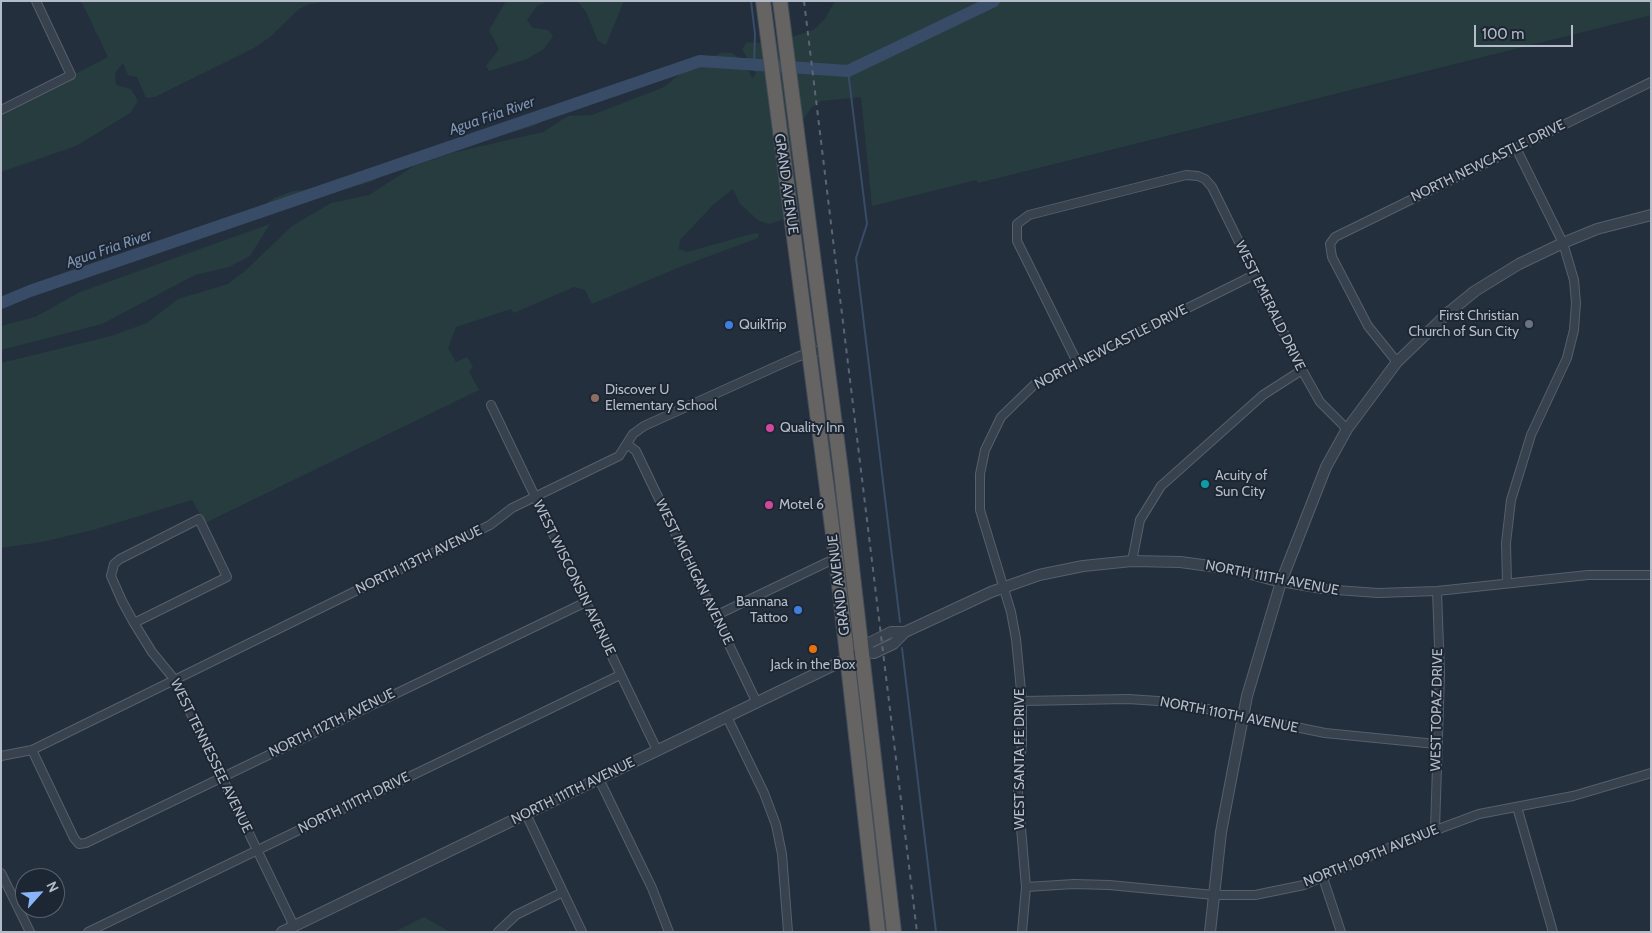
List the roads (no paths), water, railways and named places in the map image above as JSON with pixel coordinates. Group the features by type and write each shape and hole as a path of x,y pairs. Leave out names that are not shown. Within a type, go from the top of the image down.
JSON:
{"highway":[{"name":"GRAND AVENUE","path":"763,1 836,558 878,932"},
{"name":"GRAND AVENUE","path":"780,1 863,651 894,932"}],"street":[{"path":"2,109 71,75 36,1"},
{"name":"NORTH NEWCASTLE DRIVE","path":"1397,362 1368,326 1332,257 1330,244 1338,234 1651,82"},
{"path":"1507,583 1506,543 1511,500 1531,435 1567,358 1574,330 1576,303 1574,280 1562,243 1516,148"},
{"name":"WEST EMERALD DRIVE","path":"1077,362 1017,241 1017,224 1025,216 1038,212 1186,175 1202,177 1212,187 1254,275 1320,402 1347,429"},
{"path":"1210,932 1225,806 1242,717 1263,638 1280,582 1303,524 1326,467 1347,429 1397,362 1448,313 1475,291 1520,264 1562,243 1597,229 1651,215"},
{"name":"NORTH NEWCASTLE DRIVE","path":"1004,587 991,551 980,510 980,474 985,450 994,428 1016,400 1039,382 1077,362 1254,275"},
{"name":"NORTH 113TH AVENUE","path":"1,756 32,750 490,525 512,508 619,456 633,434 644,426 810,352 825,350"},
{"path":"1132,561 1140,520 1160,486 1263,395 1302,370"},
{"name":"WEST WISCONSIN AVENUE","path":"491,405 657,750"},
{"name":"WEST MICHIGAN AVENUE","path":"627,444 636,452 757,703"},
{"name":"WEST TENNESSEE AVENUE","path":"134,623 227,577 199,519 133,551 114,564 111,576 134,623 152,652 174,679 294,926"},
{"path":"715,616 836,558"},
{"name":"NORTH 111TH AVENUE","path":"282,932 847,659 863,651 870,642 892,632 905,632 1004,587 1061,570 1132,561 1180,562 1232,569 1309,588 1361,593 1436,591 1588,575 1651,575"},
{"name":"WEST SANTA FE DRIVE","path":"1004,587 1016,639 1022,701 1018,792 1026,887 1022,932"},
{"name":"WEST TOPAZ DRIVE","path":"1435,829 1436,744 1440,674 1436,591"},
{"name":"NORTH 112TH AVENUE","path":"32,750 74,838 79,844 86,843 586,602"},
{"name":"NORTH 111TH DRIVE","path":"88,932 620,675"},
{"name":"NORTH 110TH AVENUE","path":"1022,701 1128,699 1173,702 1324,733 1436,744"},
{"path":"726,717 764,793 776,825 782,854 788,932"},
{"name":"NORTH 109TH AVENUE","path":"1026,887 1074,884 1109,885 1214,894 1255,895 1304,885 1435,829 1479,814 1573,796 1651,773"},
{"path":"599,779 655,895 669,932"},
{"path":"1517,807 1553,932"},
{"path":"526,814 582,932"},
{"path":"1,873 30,932"},
{"path":"1323,878 1340,932"},
{"path":"498,932 516,915 563,892"}],"waterway":[{"path":"751,1 755,34 754,65"},
{"name":"Agua Fria River","path":"1,303 30,291 700,61 848,71 994,1"},
{"path":"848,71 867,224 856,258 900,622"},
{"path":"902,648 936,932"}],"railway":[{"path":"804,1 917,932"}],"place":[{"name":"First Christian Church of Sun City","path":"1529,324"},
{"name":"QuikTrip","path":"729,325"},
{"name":"Discover U Elementary School","path":"595,398"},
{"name":"Quality Inn","path":"770,428"},
{"name":"Acuity of Sun City","path":"1205,484"},
{"name":"Motel 6","path":"769,505"},
{"name":"Bannana Tattoo","path":"798,610"},
{"name":"Jack in the Box","path":"813,649"}]}
